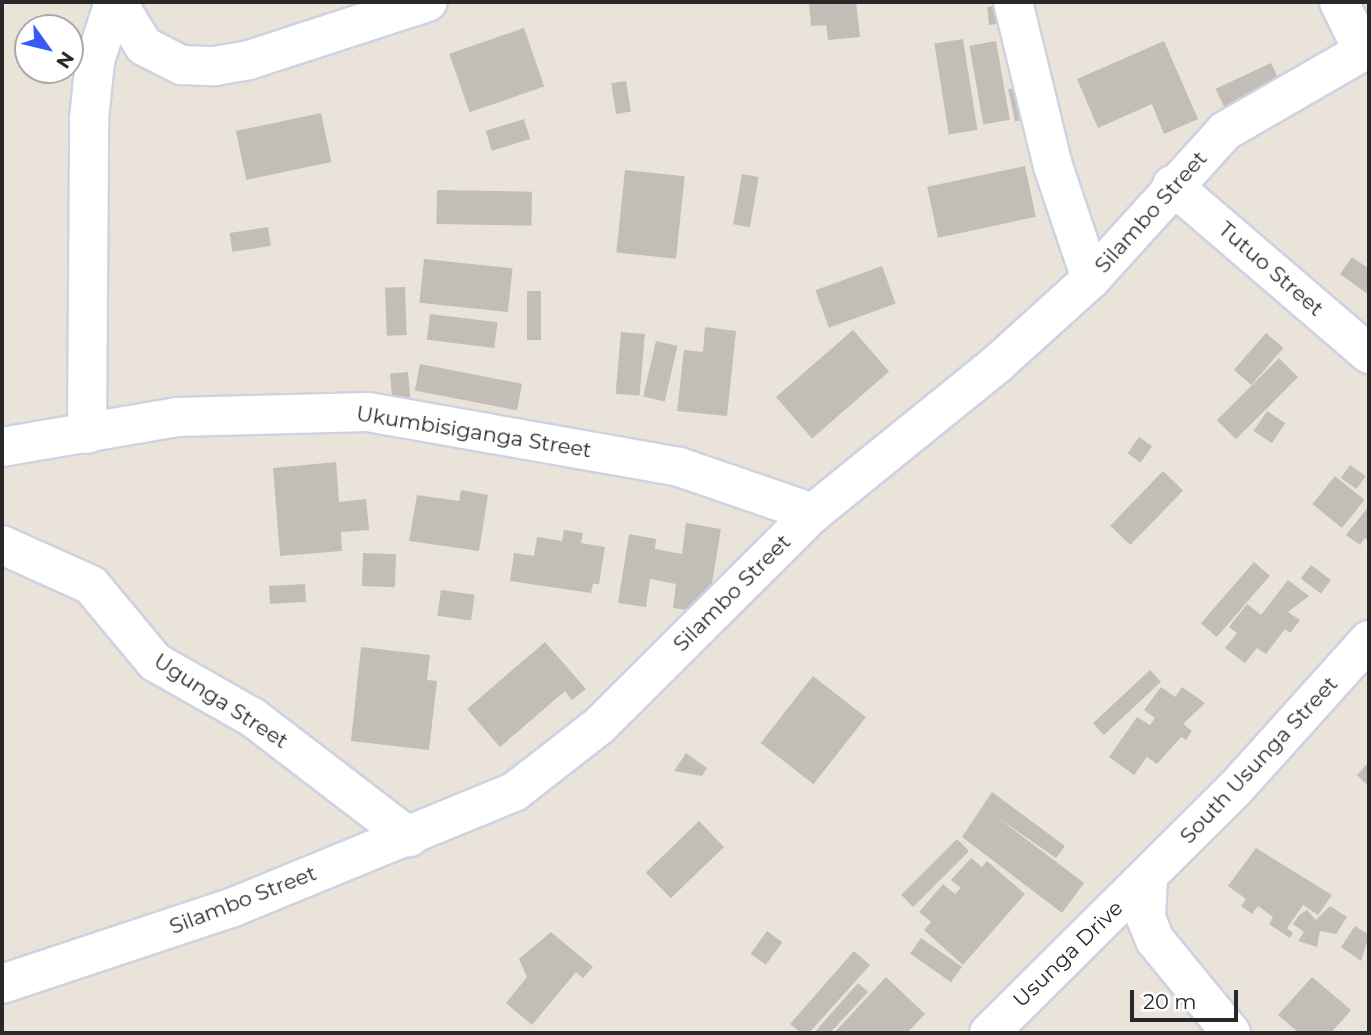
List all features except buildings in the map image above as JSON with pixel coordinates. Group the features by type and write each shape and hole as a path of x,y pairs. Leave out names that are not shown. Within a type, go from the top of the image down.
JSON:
{"street":[{"path":"116,2 144,46 181,65 215,66 249,60 428,2"},
{"path":"87,434 89,119 95,61 116,2"},
{"path":"1013,2 1053,166 1091,279"},
{"path":"1339,2 1366,50"},
{"name":"Silambo Street","path":"2,984 231,908 514,792 562,757 813,513 997,365 1091,279 1172,185 1225,131 1366,50"},
{"name":"Tutuo Street","path":"1172,185 1369,354"},
{"name":"Ukumbisiganga Street","path":"2,447 235,412 368,412 679,467 813,513"},
{"name":"Ugunga Street","path":"2,545 92,585 155,662 252,717 409,837"},
{"name":"South Usunga Street","path":"1148,877 1369,640"},
{"path":"1148,877 1144,900 1155,940 1231,1033"},
{"name":"Usunga Drive","path":"989,1033 1148,877"}]}
